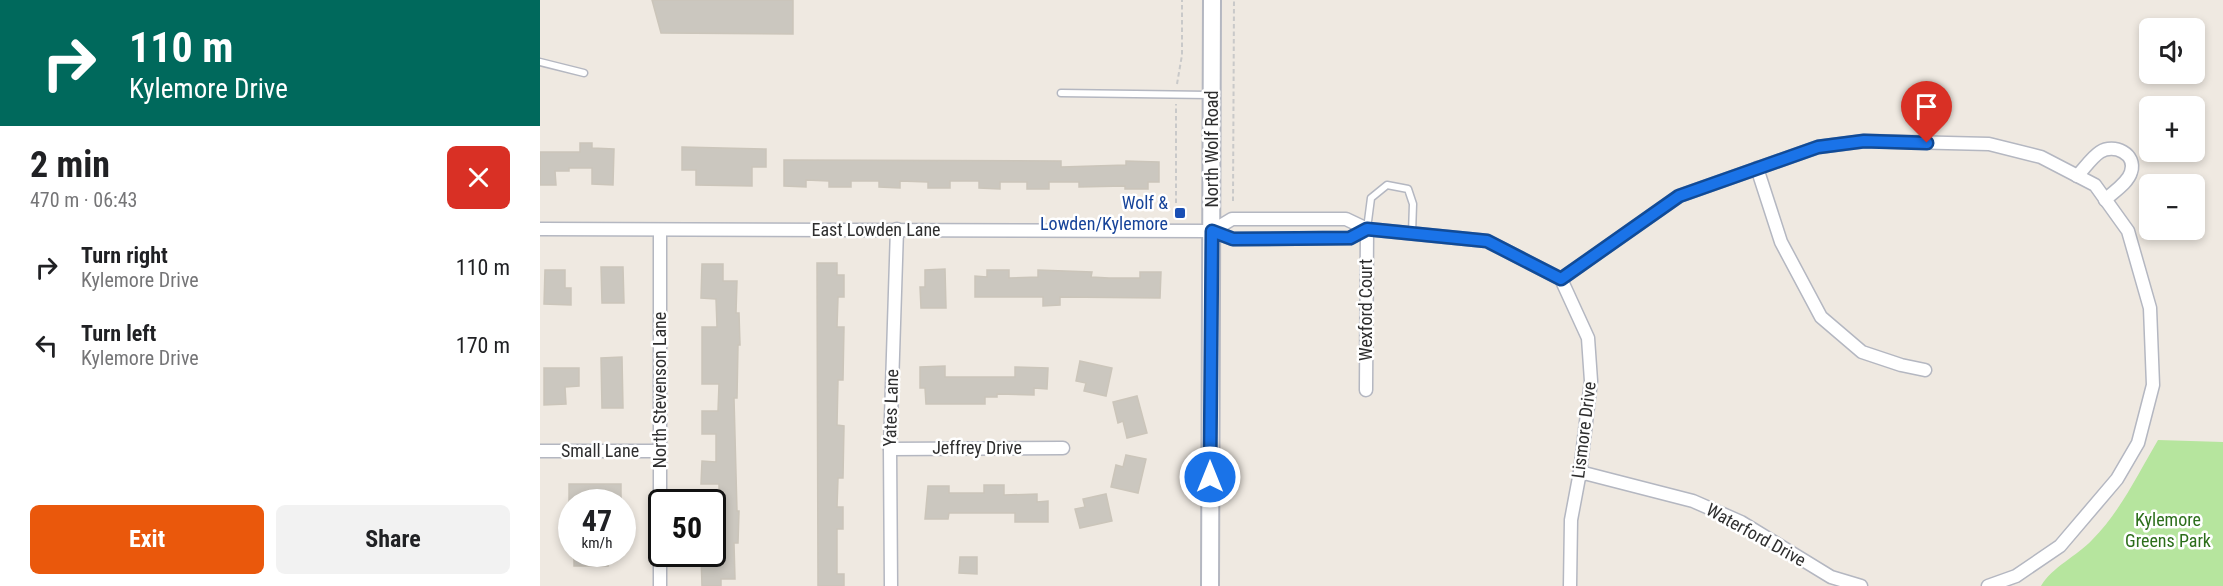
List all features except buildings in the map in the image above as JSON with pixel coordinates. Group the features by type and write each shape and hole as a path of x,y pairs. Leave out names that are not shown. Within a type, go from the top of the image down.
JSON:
{"main road":[{"name":"North Wolf Road","path":"1210,586 1212,0"}],"street":[{"path":"1212,231 1232,219 1346,219 1367,229 1487,241 1561,279 1679,196 1818,147 1864,141 1989,144 2041,157 2094,185 2128,231 2150,308 2153,385 2138,443 2116,479 2060,546 2019,581 1988,586"},
{"path":"2077,176 2100,152 2112,148 2120,149 2127,154 2131,160 2132,172 2105,200"},
{"path":"1757,168 1781,242 1821,317 1862,352 1900,365 1925,370"},
{"name":"East Lowden Lane","path":"540,229 1212,231"},
{"name":"Yates Lane","path":"891,586 890,449 897,229"},
{"path":"1212,231 1233,239 1350,238 1367,229"},
{"name":"Wexford Court","path":"1366,390 1367,229"},
{"name":"North Stevenson Lane","path":"660,230 660,586"},
{"name":"Lismore Drive","path":"1561,279 1588,338 1591,381 1580,472 1570,520 1570,586"},
{"name":"Jeffrey Drive","path":"890,449 1064,448"},
{"name":"Small Lane","path":"540,451 660,451"},
{"name":"Waterford Drive","path":"1580,472 1693,501 1741,522 1830,581 1861,586"}],"lane":[{"path":"540,62 584,73"},
{"path":"1061,93 1213,95"},
{"path":"1367,229 1371,198 1387,185 1408,189 1413,204 1412,234"}],"path":[{"path":"1176,218 1176,94 1182,55 1182,0"},
{"path":"1233,201 1234,0"}],"green space":[{"name":"Kylemore Greens Park","path":"2158,440 2223,442 2223,586 2041,586 2058,567 2086,546 2102,529 2128,492"}],"place":[{"name":"Wolf & Lowden/Kylemore","path":"1180,213"}],"route":[{"path":"1210,477 1212,231 1233,239 1350,238 1367,229 1487,241 1561,279 1679,196 1818,147 1864,141 1927,143"}]}
